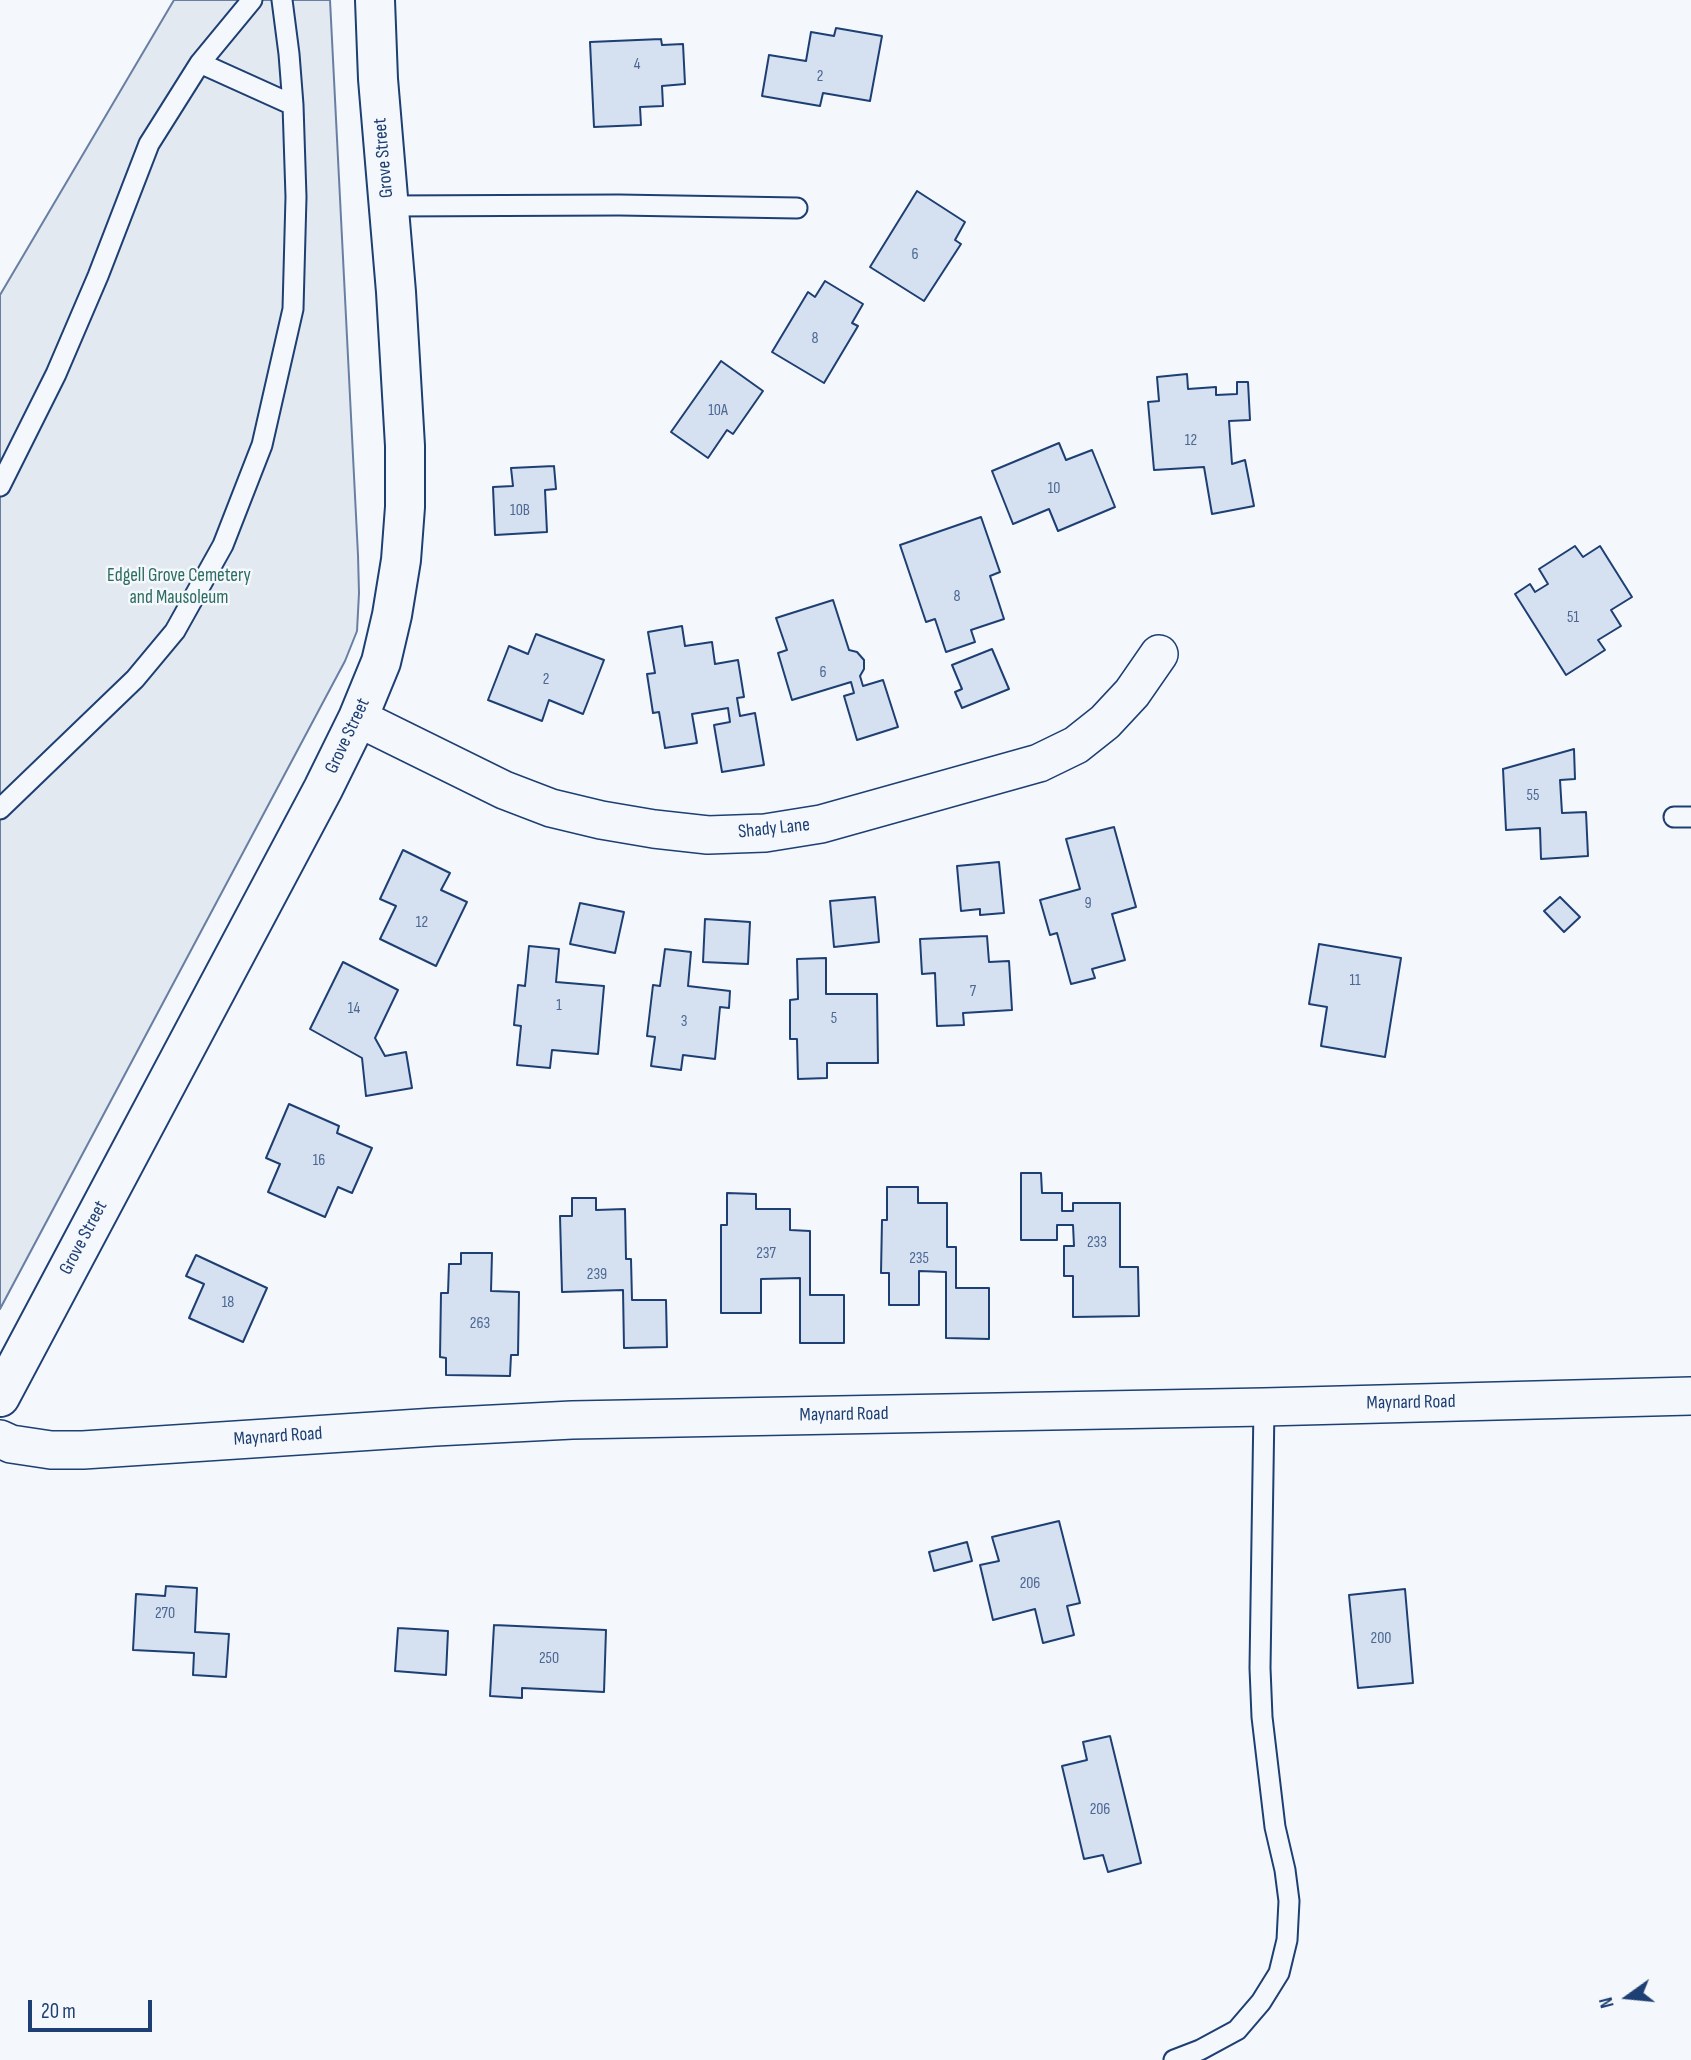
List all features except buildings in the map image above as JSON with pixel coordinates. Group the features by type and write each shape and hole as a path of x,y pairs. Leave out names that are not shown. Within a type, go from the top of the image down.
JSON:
{"street":[{"name":"Grove Street","path":"0,1397 323,789 358,718 381,662 401,560 405,508 403,407 374,0"},
{"name":"Shady Lane","path":"358,718 504,790 551,808 654,829 708,835 765,833 821,824 1039,763 1076,745 1105,722 1132,693 1159,654"},
{"name":"Maynard Road","path":"0,1439 11,1444 51,1450 83,1450 572,1420 1691,1396"}],"lane":[{"path":"0,486 57,374 149,144 200,62 252,0"},
{"path":"0,809 135,679 175,631 223,545 262,445 293,309 296,197 293,106 282,0"},
{"path":"200,62 293,106"},
{"path":"389,206 619,205 797,208"},
{"path":"1174,2060 1200,2050 1237,2030 1261,2002 1279,1973 1287,1940 1289,1901 1275,1827 1262,1717 1260,1668 1264,1407"}],"green space":[{"name":"Edgell Grove Cemetery and Mausoleum","path":"174,0 330,0 358,555 357,631 345,661 0,1309 0,295"}]}
